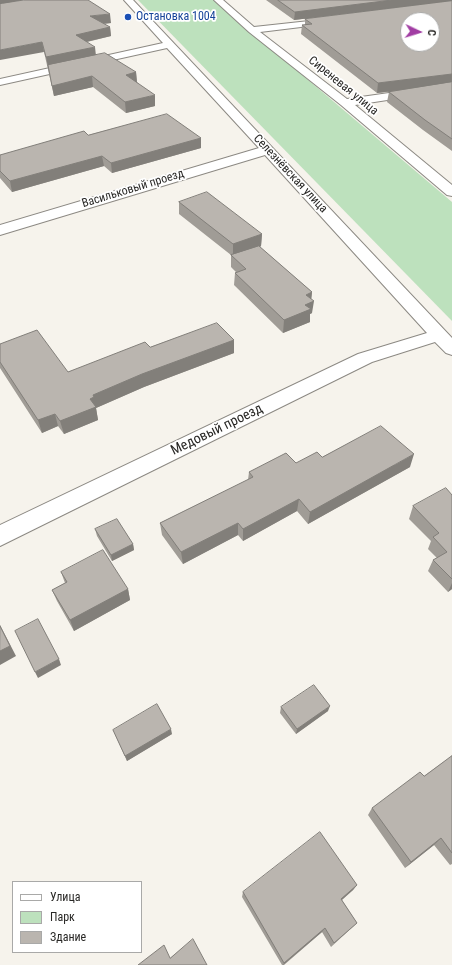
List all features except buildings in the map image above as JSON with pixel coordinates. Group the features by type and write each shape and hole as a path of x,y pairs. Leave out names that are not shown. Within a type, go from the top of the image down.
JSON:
{"street":[{"name":"Селезнёвская улица","path":"128,0 168,45 446,342"},
{"name":"Сиреневая улица","path":"218,0 252,30 345,103 452,192"},
{"path":"252,30 341,19"},
{"path":"0,82 168,45"},
{"path":"345,103 452,87"},
{"name":"Васильковый проезд","path":"0,230 267,150"},
{"name":"Медовый проезд","path":"0,536 364,358 446,342"}],"green space":[{"path":"138,0 214,0 452,202 452,321"}],"place":[{"name":"Остановка 1004","path":"128,17"}]}
